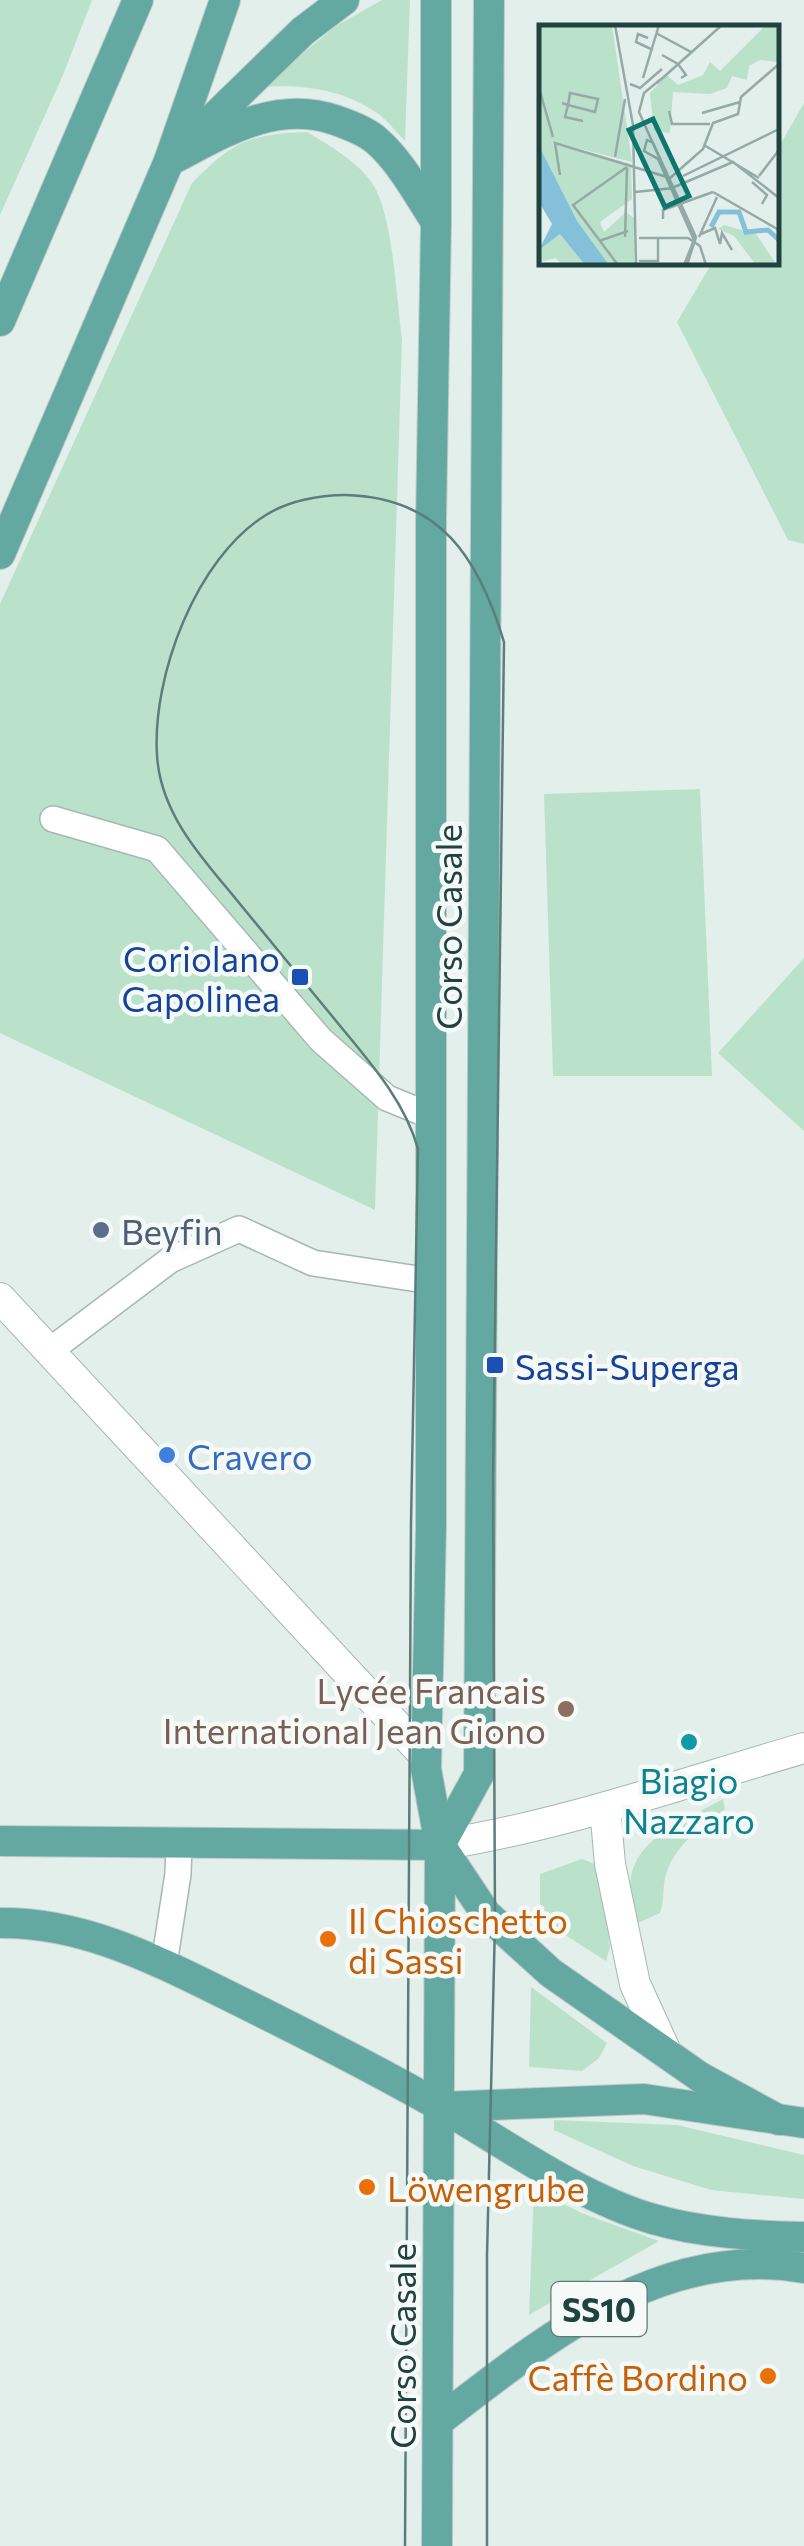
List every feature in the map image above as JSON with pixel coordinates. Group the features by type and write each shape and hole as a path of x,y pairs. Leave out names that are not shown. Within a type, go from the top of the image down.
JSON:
{"main road":[{"path":"0,321 138,0"},
{"path":"0,554 168,161 226,0"},
{"path":"168,161 304,32 344,0"},
{"name":"Corso Casale","path":"436,0 430,520 431,1281 426,1770 440,1845 437,2546"},
{"name":"Corso Casale","path":"440,1845 478,1774 489,0"},
{"path":"168,161 248,121 288,112 318,114 376,140 436,222"},
{"path":"0,1841 440,1845 486,1914 550,1973 700,2077 792,2122"},
{"path":"0,1923 20,1922 80,1934 119,1944 164,1964 343,2051 577,2186 653,2219 750,2236 804,2237"},
{"path":"441,2107 644,2099 792,2122"},
{"path":"712,2229 799,2264"},
{"name":"SS10","path":"439,2422 527,2354 610,2302 657,2281 710,2268 799,2264"}],"street":[{"path":"0,1298 426,1758"},
{"path":"440,1845 494,1837 605,1808 804,1748"},
{"path":"605,1808 610,1864 635,1984 666,2054"}],"lane":[{"path":"53,819 157,849 320,1040 387,1098 431,1116"},
{"path":"48,1352 170,1260 239,1229 313,1263 431,1281"},
{"path":"164,1964 179,1844"}],"green space":[{"path":"0,0 92,0 0,215"},
{"path":"382,0 410,0 405,141 381,116 350,98 292,86 262,87 336,26"},
{"path":"804,103 804,544 788,540 677,322 711,265 779,265 779,147"},
{"path":"307,132 356,165 377,192 391,244 402,339 375,1210 0,1033 0,604 192,183 219,158 243,143 270,135"},
{"path":"700,789 712,1076 553,1076 544,794"},
{"path":"804,958 804,1131 718,1053"},
{"path":"723,1799 725,1809 690,1837 670,1864 660,1913 638,1923 631,1897 631,1876 638,1858 665,1831"},
{"path":"582,1859 600,1866 610,1947 606,1961 540,1919 540,1874"},
{"path":"531,1987 607,2043 599,2058 582,2071 529,2067"},
{"path":"554,2120 677,2125 804,2155 804,2199 711,2190 633,2166 554,2130"},
{"path":"534,2190 584,2214 659,2241 529,2315"}],"tram line":[{"path":"405,2546 411,1523 418,1149 403,1112 382,1079 182,830 165,794 157,755 162,690 183,621 199,589 241,534 266,515 304,500 335,495 378,498 407,507 451,538 482,584 504,642 493,1480 495,1923 487,2256 487,2546"}],"place":[{"name":"Coriolano Capolinea","path":"300,977"},
{"name":"Beyfin","path":"101,1230"},
{"name":"Sassi-Superga","path":"495,1365"},
{"name":"Cravero","path":"167,1455"},
{"name":"Lycée Francais International Jean Giono","path":"566,1709"},
{"name":"Biagio Nazzaro","path":"689,1742"},
{"name":"Il Chioschetto di Sassi","path":"328,1939"},
{"name":"Löwengrube","path":"367,2187"},
{"name":"Caffè Bordino","path":"768,2376"}]}
